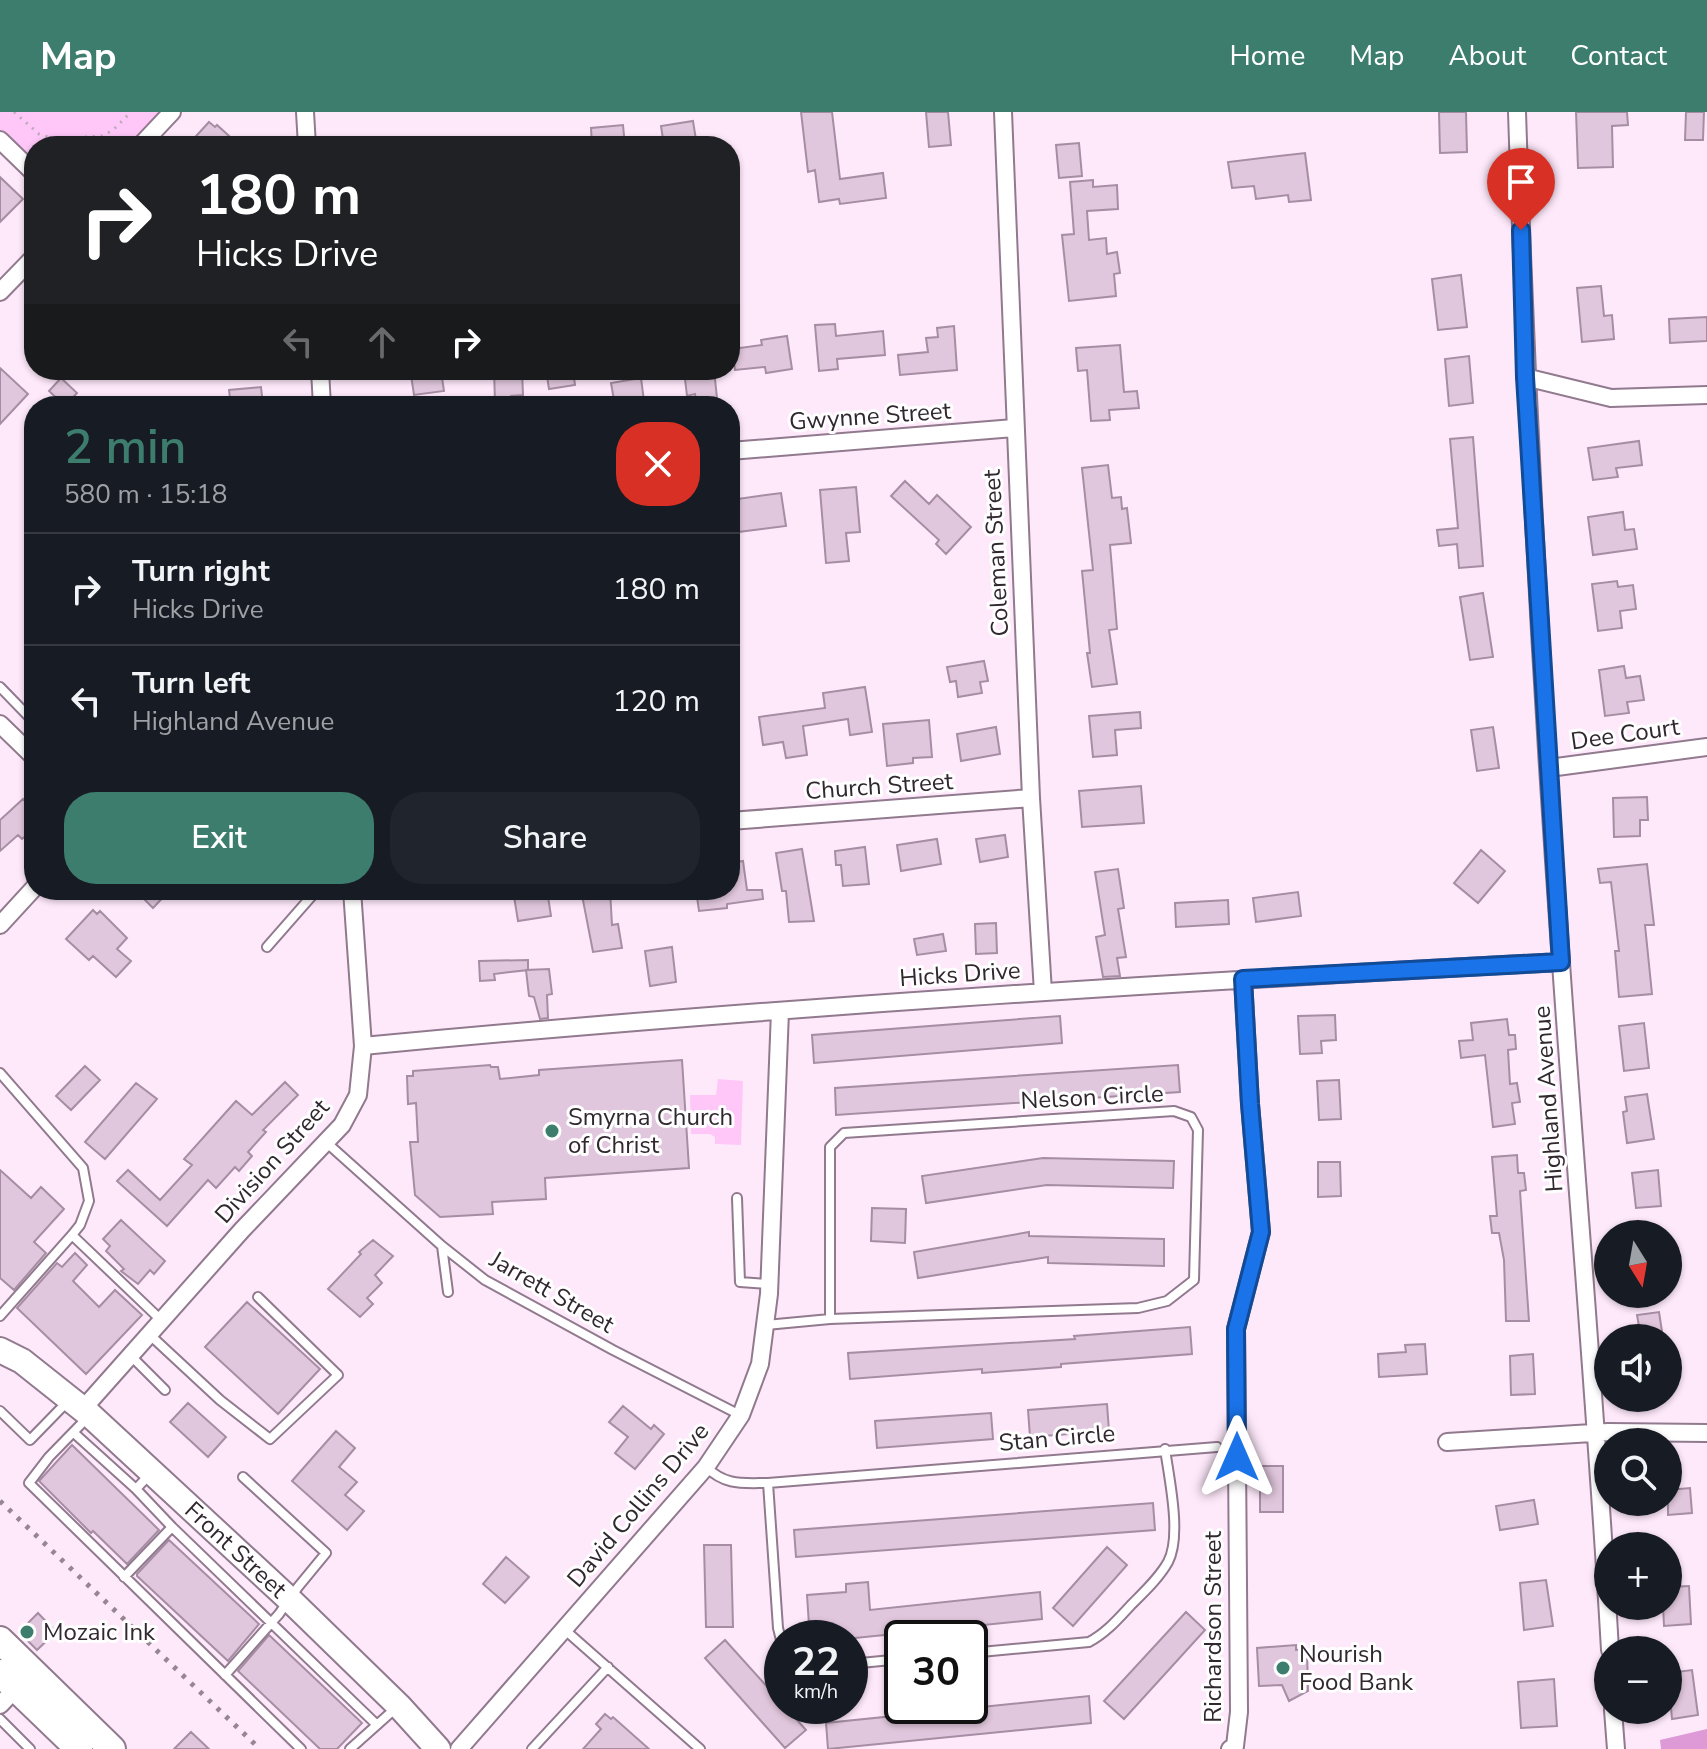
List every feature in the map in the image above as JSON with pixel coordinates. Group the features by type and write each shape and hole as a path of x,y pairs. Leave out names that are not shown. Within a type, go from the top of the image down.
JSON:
{"main road":[{"path":"0,1640 12,1685 79,1749"},
{"path":"12,1685 112,1749"}],"street":[{"path":"149,136 172,112"},
{"path":"305,112 306,136"},
{"name":"Coleman Street","path":"1003,112 1014,428 1043,992"},
{"name":"Highland Avenue","path":"1517,112 1525,377 1561,962 1598,1428"},
{"path":"0,140 24,163"},
{"path":"0,292 24,267"},
{"path":"1525,377 1611,398 1707,395"},
{"name":"Gwynne Street","path":"740,450 1014,428"},
{"path":"0,724 24,747"},
{"name":"Dee Court","path":"1549,768 1707,747"},
{"name":"Church Street","path":"740,820 1031,798"},
{"path":"0,925 24,899"},
{"name":"Division Street","path":"79,1414 242,1230 327,1143 342,1125 358,1095 363,1046 353,900"},
{"name":"Hicks Drive","path":"363,1046 580,1025 1043,992 1561,962"},
{"name":"Richardson Street","path":"1230,1749 1235,1746 1239,1712 1236,1329 1261,1232 1243,979"},
{"name":"David Collins Drive","path":"459,1749 706,1467 741,1415 760,1364 766,1325 780,1011"},
{"name":"Front Street","path":"0,1332 22,1361 79,1414 143,1481 289,1599 399,1706 438,1749"},
{"name":"Front Street","path":"0,1350 22,1361"},
{"path":"1682,1433 1707,1433"},
{"path":"1447,1442 1594,1434"},
{"name":"Highland Avenue","path":"1603,1516 1609,1636"},
{"path":"1614,1724 1616,1749"}],"lane":[{"path":"0,687 24,712"},
{"path":"267,947 308,900"},
{"path":"0,1073 83,1168 89,1201 80,1225 0,1316"},
{"name":"Nelson Circle","path":"766,1325 830,1319 1138,1308 1167,1301 1194,1280 1198,1130 1191,1117 1174,1111 844,1133 830,1147 830,1319"},
{"name":"Jarrett Street","path":"327,1143 442,1246 506,1293 741,1415"},
{"path":"737,1198 740,1282 769,1284"},
{"path":"72,1235 161,1321"},
{"path":"442,1246 448,1292"},
{"path":"149,1334 220,1400 270,1439 338,1375 258,1297"},
{"path":"131,1355 165,1390"},
{"path":"0,1411 30,1440 79,1414"},
{"path":"79,1414 29,1483 301,1749"},
{"name":"Stan Circle","path":"706,1467 719,1479 738,1483 768,1483 1217,1447"},
{"path":"988,1651 1089,1642 1103,1635 1154,1581 1169,1560 1174,1542 1165,1449"},
{"path":"225,1675 326,1553 243,1477"},
{"path":"143,1481 172,1527 377,1725"},
{"path":"768,1483 777,1620"},
{"path":"124,1577 172,1527"},
{"path":"565,1630 700,1749"},
{"path":"532,1749 608,1667"},
{"path":"350,1749 399,1706"},
{"path":"0,1719 30,1749"},
{"path":"8,1742 15,1734"}],"path":[{"path":"14,112 45,136"},
{"path":"99,136 108,134 131,112"}],"shaded area":[{"path":"0,112 172,112 149,136 24,136 24,163 0,140"},
{"path":"718,1079 743,1081 741,1145 715,1144 715,1137 710,1134 691,1134 690,1095 716,1095"},
{"path":"1707,1729 1707,1749 1661,1749 1660,1740"}],"building":[{"path":"801,112 832,112 840,179 883,173 886,198 840,204 839,199 819,202 815,170 808,172"},
{"path":"926,112 948,112 951,145 929,147"},
{"path":"1439,112 1466,112 1467,152 1440,153"},
{"path":"1576,112 1627,112 1628,125 1612,126 1613,167 1578,168"},
{"path":"1686,112 1704,112 1703,140 1685,140"},
{"path":"693,121 695,136 662,136 661,126"},
{"path":"209,122 229,136 196,136"},
{"path":"623,125 624,136 591,136 591,128"},
{"path":"1079,143 1082,176 1059,178 1056,145"},
{"path":"1305,153 1311,200 1289,202 1288,195 1256,199 1254,186 1232,188 1228,162"},
{"path":"0,177 23,199 0,222"},
{"path":"1093,180 1093,187 1117,185 1118,209 1087,211 1089,240 1106,238 1107,254 1117,252 1120,273 1114,274 1116,296 1069,301 1062,235 1074,234 1070,182"},
{"path":"1461,275 1467,327 1438,330 1432,279"},
{"path":"1601,286 1604,316 1612,315 1614,339 1582,342 1577,288"},
{"path":"1707,317 1707,341 1670,343 1669,319"},
{"path":"835,324 836,336 883,331 885,355 837,359 838,369 819,371 815,325"},
{"path":"954,326 957,370 900,375 898,355 928,352 926,338 938,337 937,328"},
{"path":"787,336 792,369 766,373 765,367 740,370 740,348 762,345 761,340"},
{"path":"1120,345 1124,392 1137,391 1139,408 1109,410 1110,420 1091,421 1087,370 1078,371 1076,348"},
{"path":"1469,356 1473,403 1449,406 1445,359"},
{"path":"0,368 28,394 0,424"},
{"path":"59,380 63,380 77,393 74,396 54,396 49,391"},
{"path":"412,380 442,380 444,391 414,395"},
{"path":"494,380 522,380 523,395 495,396"},
{"path":"548,380 574,380 575,385 549,389"},
{"path":"641,380 643,396 613,396 611,383"},
{"path":"685,380 715,380 717,396 687,396"},
{"path":"261,387 262,396 230,396 229,390"},
{"path":"1473,437 1483,566 1459,568 1457,544 1439,546 1437,530 1458,528 1450,439"},
{"path":"1639,441 1642,465 1616,468 1618,477 1593,480 1588,448"},
{"path":"1108,465 1112,498 1121,497 1122,509 1127,508 1131,543 1110,545 1117,629 1109,630 1117,684 1092,687 1082,571 1093,570 1082,468"},
{"path":"905,481 929,504 937,495 971,527 946,554 936,544 939,540 891,496"},
{"path":"856,487 860,532 846,533 849,561 826,563 820,490"},
{"path":"781,493 786,526 740,532 740,499"},
{"path":"1623,512 1625,530 1634,529 1637,549 1593,555 1588,517"},
{"path":"1617,581 1618,587 1633,585 1636,609 1620,611 1622,628 1598,631 1592,584"},
{"path":"1483,593 1493,657 1470,660 1460,597"},
{"path":"984,661 988,681 980,682 982,693 958,697 956,681 950,682 947,667"},
{"path":"1624,666 1626,678 1640,676 1644,700 1627,702 1629,713 1605,716 1599,670"},
{"path":"865,687 872,732 850,735 848,719 803,726 807,755 786,758 783,742 763,745 759,717 825,708 823,693"},
{"path":"1140,712 1141,728 1115,730 1117,755 1093,757 1089,716"},
{"path":"929,720 932,757 913,758 913,763 887,766 883,724"},
{"path":"996,727 1000,754 961,761 957,734"},
{"path":"1493,727 1499,768 1477,771 1471,730"},
{"path":"1141,786 1144,823 1082,827 1079,791"},
{"path":"1647,797 1648,820 1640,820 1640,836 1614,837 1613,798"},
{"path":"24,800 24,837 18,835 0,851 0,820"},
{"path":"1005,835 1008,857 980,862 976,839"},
{"path":"937,839 941,864 901,871 897,845"},
{"path":"865,847 869,884 843,886 841,865 836,865 835,851"},
{"path":"802,849 814,921 789,922 786,891 782,891 776,853"},
{"path":"1481,850 1505,871 1478,903 1454,883"},
{"path":"740,861 743,861 747,890 762,890 763,899 699,911 697,900 740,900"},
{"path":"1647,864 1654,925 1645,925 1652,994 1619,997 1615,951 1619,951 1611,882 1600,883 1598,869"},
{"path":"1118,869 1124,908 1118,909 1126,957 1117,958 1120,976 1103,977 1096,937 1105,935 1095,872"},
{"path":"1298,892 1301,916 1256,922 1253,898"},
{"path":"145,900 161,900 153,908"},
{"path":"515,900 549,900 551,916 518,921"},
{"path":"583,900 611,900 612,925 618,924 622,948 593,952"},
{"path":"1228,900 1229,924 1176,927 1175,903"},
{"path":"93,910 97,914 100,911 127,938 117,949 131,961 116,977 93,956 89,960 66,939"},
{"path":"996,923 997,953 976,954 975,924"},
{"path":"943,934 946,951 917,955 914,939"},
{"path":"672,947 676,982 650,986 645,951"},
{"path":"528,960 528,970 494,974 495,980 480,981 479,961"},
{"path":"549,969 552,994 547,995 548,1018 540,1019 534,997 529,996 526,970"},
{"path":"1335,1015 1336,1040 1321,1041 1322,1053 1300,1054 1298,1016"},
{"path":"1060,1016 1062,1043 814,1063 812,1035"},
{"path":"1507,1019 1509,1035 1515,1035 1516,1049 1508,1050 1510,1084 1517,1083 1520,1102 1512,1103 1515,1124 1493,1127 1485,1055 1461,1058 1459,1041 1473,1040 1471,1023"},
{"path":"1644,1023 1649,1068 1624,1071 1619,1026"},
{"name":"Smyrna Church of Christ","path":"682,1060 689,1168 545,1178 546,1199 492,1202 493,1214 440,1217 415,1195 410,1142 418,1142 416,1103 408,1104 407,1076 413,1076 413,1071 490,1065 498,1067 500,1079 539,1075 539,1070"},
{"path":"1178,1065 1180,1092 836,1115 835,1088"},
{"path":"85,1066 100,1080 71,1110 56,1096"},
{"path":"1339,1080 1341,1119 1319,1120 1317,1081"},
{"path":"285,1082 298,1095 263,1130 266,1132 248,1152 252,1156 239,1171 235,1167 216,1188 208,1180 167,1226 117,1181 128,1170 160,1200 192,1165 184,1159 236,1101 252,1115"},
{"path":"136,1083 157,1099 105,1159 85,1142"},
{"path":"1647,1094 1654,1139 1627,1143 1623,1112 1627,1111 1625,1097"},
{"path":"1517,1155 1518,1173 1524,1173 1526,1190 1520,1191 1529,1321 1506,1321 1504,1260 1499,1233 1492,1233 1490,1216 1497,1216 1492,1157"},
{"path":"1043,1158 1174,1161 1173,1188 1047,1185 926,1203 922,1176"},
{"path":"1318,1162 1340,1162 1341,1196 1318,1197"},
{"path":"0,1170 31,1198 41,1187 64,1209 34,1242 46,1253 14,1290 0,1278"},
{"path":"1658,1170 1661,1206 1636,1208 1632,1173"},
{"path":"872,1208 906,1209 905,1243 871,1241"},
{"path":"121,1220 165,1261 154,1274 150,1270 138,1284 121,1271 124,1269 106,1251 110,1246 103,1239"},
{"path":"1029,1232 1029,1236 1164,1239 1164,1266 1048,1263 1048,1257 918,1278 914,1252"},
{"path":"373,1240 393,1256 375,1275 382,1283 367,1298 373,1304 360,1317 328,1289"},
{"path":"75,1253 87,1265 73,1281 99,1307 115,1290 142,1315 86,1374 17,1308 57,1263 62,1267"},
{"path":"247,1302 320,1369 278,1414 205,1347"},
{"path":"1659,1312 1661,1324 1639,1324 1637,1315"},
{"path":"1190,1327 1192,1354 982,1373 982,1369 850,1379 848,1353 1075,1339 1074,1336"},
{"path":"1425,1344 1427,1374 1379,1377 1378,1354 1406,1352 1405,1345"},
{"path":"1533,1354 1535,1394 1511,1395 1510,1356"},
{"path":"188,1403 226,1437 208,1457 170,1422"},
{"path":"1107,1404 1109,1431 1030,1437 1028,1410"},
{"path":"623,1406 651,1429 654,1425 664,1434 635,1469 615,1453 628,1437 609,1422"},
{"path":"991,1413 993,1439 877,1448 875,1421"},
{"path":"336,1431 355,1448 339,1467 357,1482 345,1495 364,1511 347,1530 292,1481"},
{"path":"72,1445 159,1530 127,1564 39,1481"},
{"path":"1260,1466 1283,1466 1283,1512 1260,1512"},
{"path":"1690,1488 1692,1513 1682,1514 1682,1489"},
{"path":"1534,1500 1538,1524 1500,1530 1496,1506"},
{"path":"1153,1503 1155,1530 796,1557 794,1530"},
{"path":"169,1540 259,1624 228,1661 137,1576"},
{"path":"704,1545 731,1545 733,1627 706,1627"},
{"path":"1107,1547 1127,1565 1073,1626 1053,1608"},
{"path":"506,1557 529,1577 505,1603 483,1584"},
{"path":"1546,1580 1553,1626 1524,1630 1520,1583"},
{"path":"868,1582 870,1610 1040,1592 1042,1619 988,1624 988,1620 884,1620 884,1635 868,1637 868,1620 809,1620 807,1595 846,1592 846,1584"},
{"path":"1682,1586 1689,1586 1691,1624 1664,1626 1664,1620 1682,1620"},
{"path":"1186,1612 1205,1630 1124,1719 1104,1701"},
{"path":"38,1613 56,1632 37,1650 19,1632"},
{"path":"269,1635 362,1723 337,1749 320,1749 238,1671"},
{"path":"725,1640 764,1683 764,1724 801,1724 806,1730 785,1748 705,1658"},
{"name":"Nourish Food Bank","path":"1296,1645 1296,1650 1307,1649 1308,1691 1289,1701 1282,1685 1259,1686 1257,1648"},
{"path":"1692,1670 1698,1715 1682,1717 1682,1671"},
{"path":"1554,1679 1557,1726 1521,1728 1518,1682"},
{"path":"1089,1696 1091,1723 828,1749 826,1724 868,1724 868,1719 884,1717 884,1724 988,1724 988,1706"},
{"path":"605,1714 611,1719 613,1717 649,1749 583,1749 601,1729 596,1724"},
{"path":"191,1732 209,1749 174,1749"}],"railway":[{"path":"0,1501 260,1749"}],"place":[{"name":"Smyrna Church of Christ","path":"552,1131"},
{"name":"Mozaic Ink","path":"27,1632"},
{"name":"Nourish Food Bank","path":"1283,1668"}],"route":[{"path":"1237,1457 1236,1329 1261,1232 1243,979 1561,962 1525,377 1521,230"}]}
